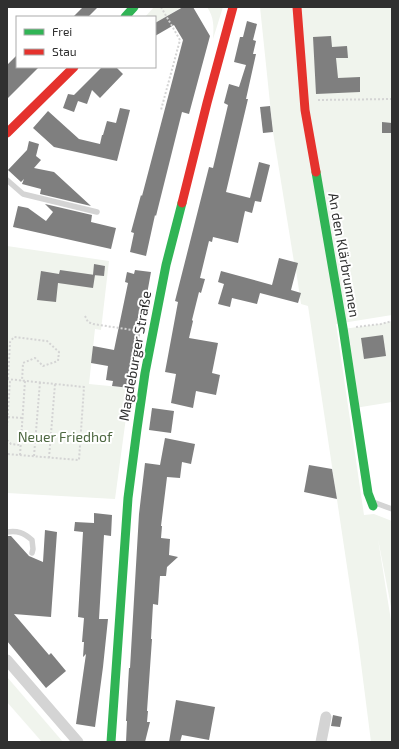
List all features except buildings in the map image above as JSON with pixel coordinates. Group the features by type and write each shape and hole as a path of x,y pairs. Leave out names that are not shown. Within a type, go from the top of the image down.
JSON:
{"street":[{"path":"126,16 134,7"},
{"name":"Magdeburger Straße","path":"110,742 128,498 152,333 166,265 205,109 233,7"},
{"name":"An den Klärbrunnen","path":"297,7 306,118 343,328 368,493 372,504"},
{"path":"7,133 73,68"},
{"path":"7,660 78,742"},
{"path":"322,742 326,717"}],"lane":[{"path":"7,180 23,194 97,212"},
{"path":"372,504 392,509"},
{"path":"7,532 18,532 29,537 32,540 32,553"}],"path":[{"path":"161,7 180,40 161,110"},
{"path":"305,100 392,99"},
{"path":"85,316 88,322 93,324 152,333"},
{"path":"343,328 380,324 392,320"},
{"path":"7,427 10,342 14,337 47,341 59,352 58,361 43,366 35,358 24,363 23,418 20,455"},
{"path":"7,454 79,460 84,387 8,379"},
{"path":"34,456 40,382"},
{"path":"49,458 55,384"},
{"path":"7,417 23,418"},
{"path":"7,440 11,444 21,445"}],"green space":[{"path":"154,7 182,7 156,22 156,16 146,16"},
{"path":"207,7 223,7 213,39 213,22"},
{"path":"260,7 392,7 392,315 336,324 364,515 374,514 392,521 392,612 378,539 392,627 392,742 371,742 358,640 308,306 301,304 296,270 297,263 294,262 273,132"},
{"name":"Neuer Friedhof","path":"7,246 109,261 101,330 95,329 89,384 130,388 115,499 7,493"},
{"path":"392,321 392,402 355,408 343,329"},
{"path":"7,677 63,742 42,742 7,702"}],"traffic: fast":[{"path":"126,16 134,7"},
{"path":"316,172 343,328 368,493 373,506"},
{"path":"111,742 128,498 137,429 145,373 166,265 182,203"}],"traffic: jam":[{"path":"182,203 233,7"},
{"path":"297,7 305,110 316,172"},
{"path":"7,133 73,68"}]}
